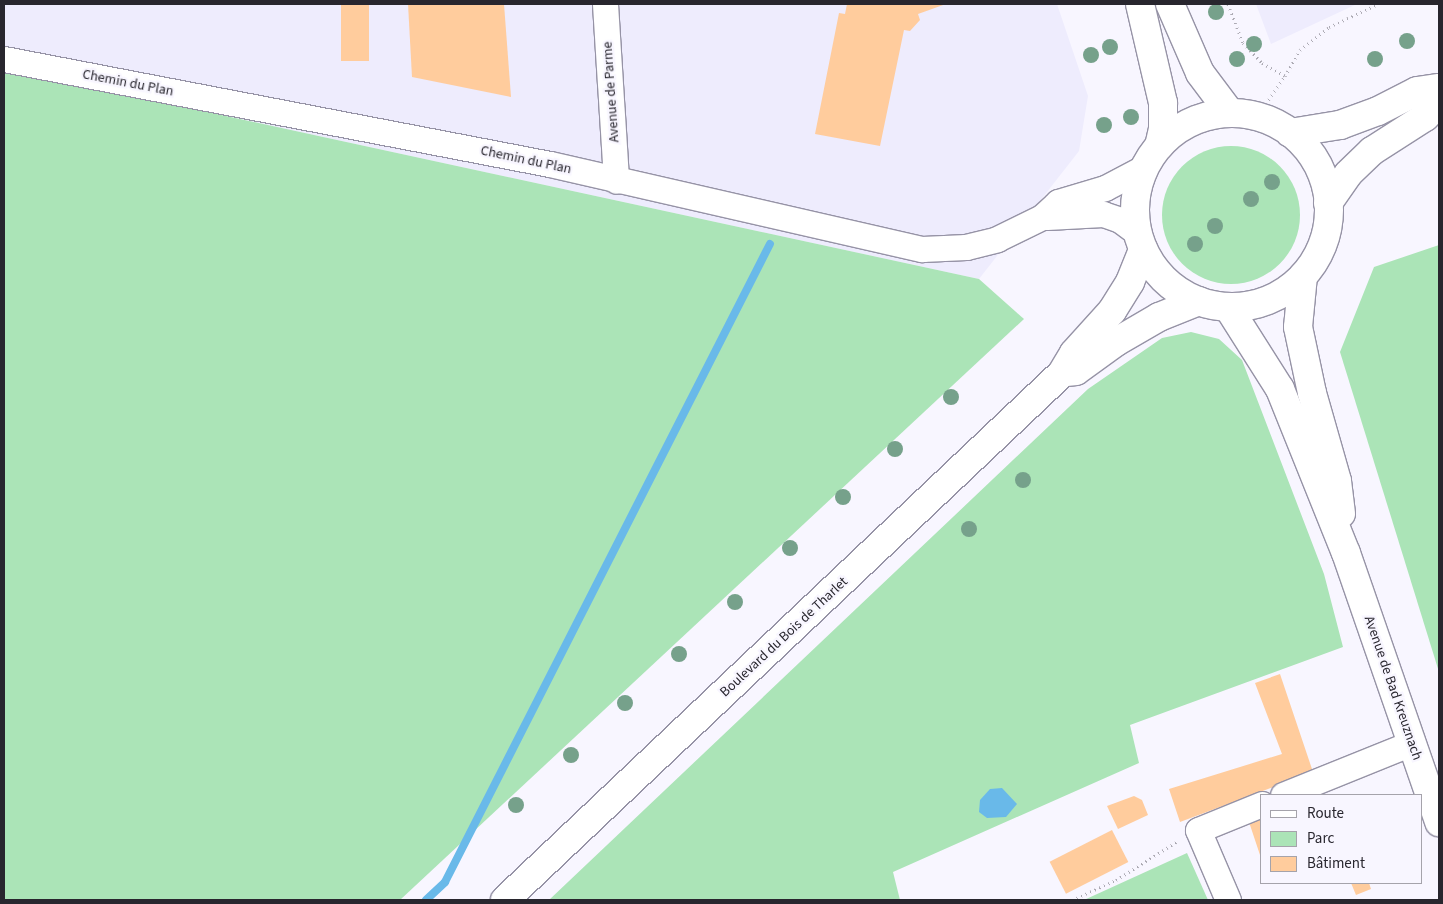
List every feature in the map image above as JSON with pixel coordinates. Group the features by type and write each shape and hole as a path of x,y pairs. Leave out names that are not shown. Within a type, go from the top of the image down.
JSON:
{"main road":[{"path":"1140,4 1163,103 1163,129 1152,157 1135,203 1140,241 1162,278 1176,290 1199,301 1228,307 1256,304 1281,294 1303,276 1318,254 1327,230 1328,203 1323,178 1311,154 1290,133 1257,116 1230,113 1204,117 1179,129 1152,157"},
{"path":"1170,4 1200,73 1230,113"},
{"path":"1290,133 1340,125 1378,111 1417,91 1439,88"},
{"path":"1328,203 1348,174 1372,151 1425,117 1439,103"},
{"name":"Boulevard du Bois de Tharlet","path":"505,900 1062,373 1074,353 1112,311 1130,282 1140,241"},
{"name":"Avenue de Bad Kreuznach","path":"1303,276 1298,328 1312,393 1337,481 1346,553"},
{"name":"Boulevard du Bois de Tharlet","path":"1062,373 1076,371 1116,342 1159,317 1199,301"},
{"name":"Avenue de Bad Kreuznach","path":"1228,307 1280,389 1346,553 1439,822"}],"street":[{"name":"Avenue de Parme","path":"605,4 616,181"},
{"name":"Chemin du Plan","path":"4,59 550,164 616,181 922,248 966,247 997,239 1042,217 1058,202 1105,188 1152,157"},
{"name":"Chemin du Plan","path":"1042,217 1102,214 1120,220 1140,241"},
{"path":"1285,794 1412,743"},
{"path":"1228,900 1198,830 1260,805"}],"path":[{"path":"1228,4 1243,43 1262,63 1285,76"},
{"path":"1257,116 1285,76 1300,50 1329,27 1378,4"},
{"path":"1072,900 1116,880 1198,830"}],"shaded area":[{"path":"4,4 1057,4 1088,96 1079,151 979,279 4,68"},
{"path":"1256,4 1357,4 1271,44"}],"green space":[{"path":"4,68 979,279 1024,319 400,900 4,900"},
{"path":"1231,146 1257,151 1280,166 1295,189 1300,215 1295,241 1280,264 1257,279 1231,284 1205,279 1182,264 1167,241 1162,215 1167,189 1182,166 1205,151"},
{"path":"1439,245 1439,672 1340,352 1374,267"},
{"path":"1191,332 1219,339 1242,360 1324,574 1343,647 1130,725 1139,763 893,872 900,900 549,900 1088,389 1162,338"},
{"path":"1187,853 1208,900 1084,900"}],"water":[{"path":"1002,788 1017,804 1006,817 987,818 979,812 980,800 990,789"}],"building":[{"path":"341,4 369,4 369,61 341,61"},
{"path":"408,4 504,4 511,97 412,77"},
{"path":"847,4 946,4 918,14 920,20 910,31 904,30 880,146 815,134 839,13 845,14"},
{"path":"1280,674 1313,772 1180,822 1169,789 1282,754 1255,683"},
{"path":"1134,796 1142,800 1148,815 1118,829 1107,806"},
{"path":"1260,815 1260,855 1248,819"},
{"path":"1112,830 1128,862 1066,894 1050,862"},
{"path":"1351,884 1369,884 1371,889 1356,895"}],"waterway":[{"path":"426,900 445,882 770,244"}]}
